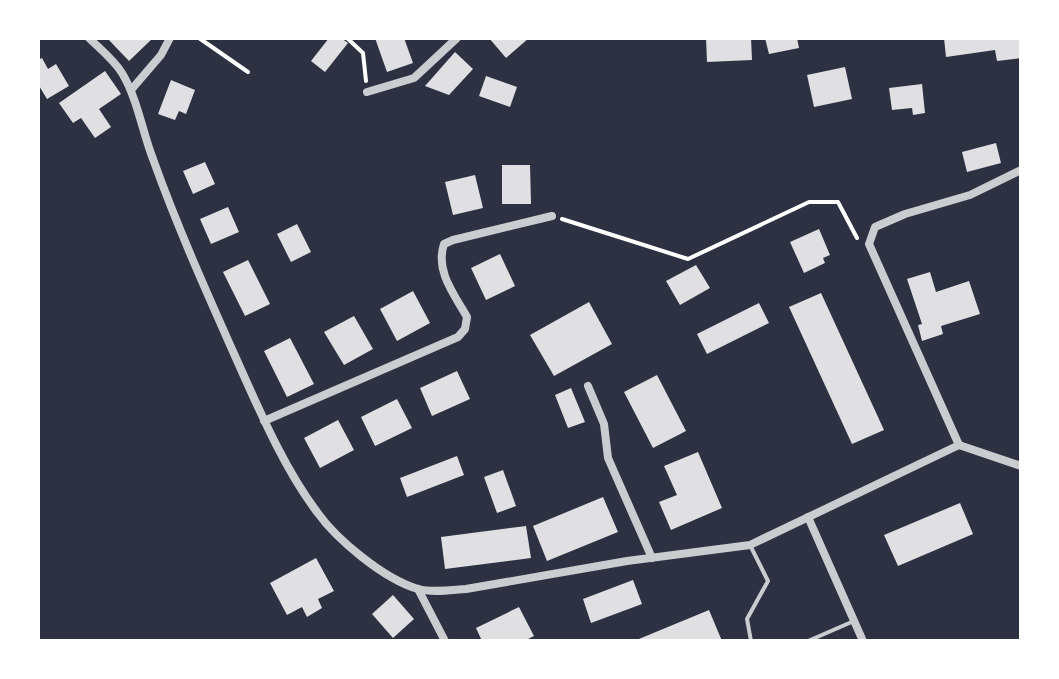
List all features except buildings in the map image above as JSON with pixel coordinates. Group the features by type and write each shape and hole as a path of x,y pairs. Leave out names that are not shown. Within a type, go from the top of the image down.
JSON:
{"street":[{"path":"89,38 120,69 131,90 152,158 187,249 264,421 317,513 337,535 386,573 418,589 466,589 750,545 959,445 1021,466"},
{"path":"131,90 161,55 170,38"},
{"path":"367,92 414,78 457,38"},
{"path":"959,445 869,244 875,227 905,214 970,195 1021,170"},
{"path":"264,421 458,337 465,329 467,317 447,282 439,259 444,244 552,216"},
{"path":"588,386 604,424 608,458 652,558"},
{"path":"808,517 863,641"},
{"path":"418,589 445,641"}],"lane":[{"path":"750,545 768,581 747,619 751,641"},
{"path":"808,641 854,621"}],"path":[{"path":"199,38 248,72"},
{"path":"347,38 363,53 367,92"},
{"path":"552,216 688,259 809,202 838,202 860,244 875,254"}]}
